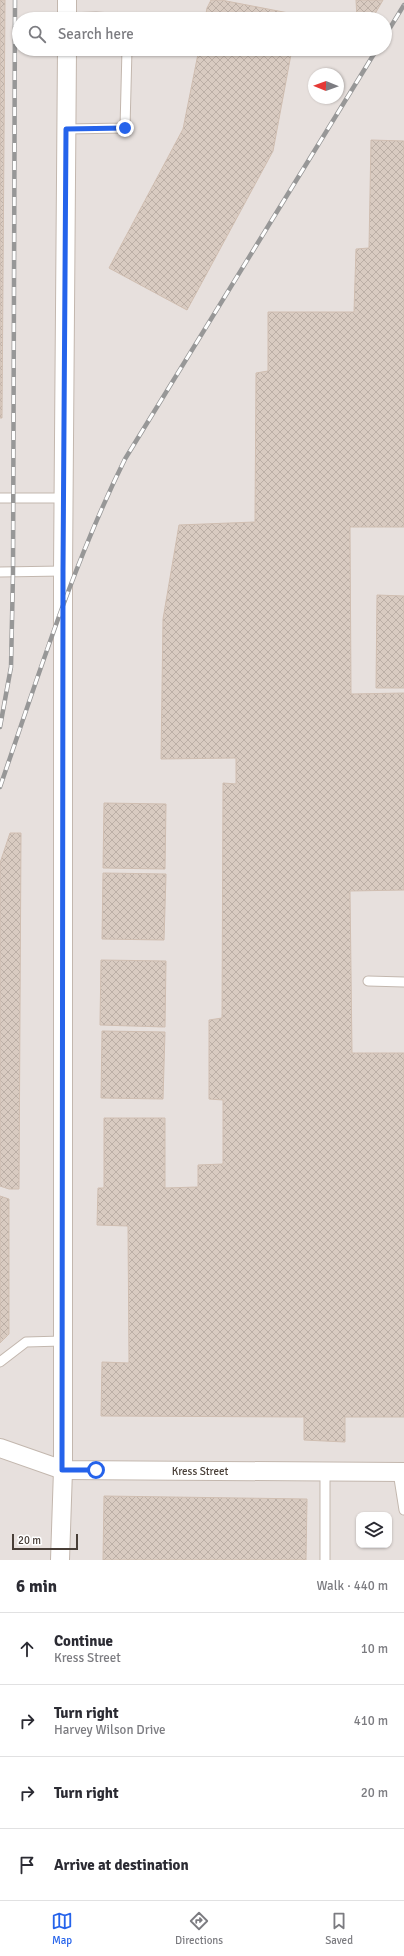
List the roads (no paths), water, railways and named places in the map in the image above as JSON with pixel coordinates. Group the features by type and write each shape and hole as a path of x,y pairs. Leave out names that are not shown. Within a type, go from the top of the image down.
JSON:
{"street":[{"path":"67,0 67,12"},
{"path":"60,1560 62,1470 63,571 67,56"},
{"name":"Kress Street","path":"0,1448 62,1470 401,1472"}],"lane":[{"path":"66,129 125,128 127,56"},
{"path":"0,498 64,498"},
{"path":"0,572 63,571"},
{"path":"368,981 404,982"},
{"path":"0,1362 26,1342 62,1341"},
{"path":"325,1471 325,1560"},
{"path":"401,1472 404,1510"}],"railway":[{"path":"15,0 15,12"},
{"path":"392,25 404,5"},
{"path":"0,727 11,667 13,573 15,56"},
{"path":"0,787 57,621 89,539 125,459 373,56"}]}
